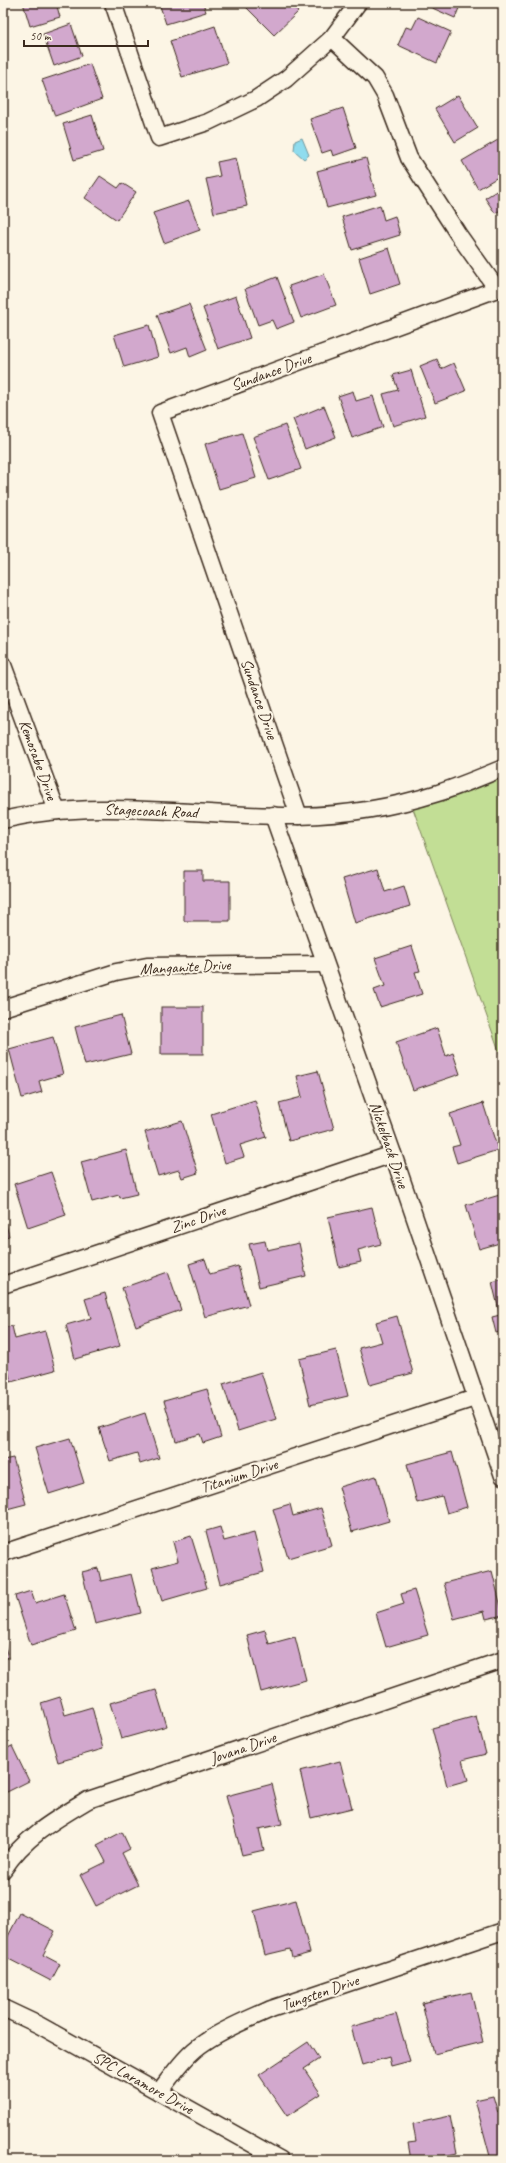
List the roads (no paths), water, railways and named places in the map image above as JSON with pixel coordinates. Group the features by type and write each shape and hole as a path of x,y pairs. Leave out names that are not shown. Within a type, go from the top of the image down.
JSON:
{"street":[{"path":"113,3 160,138 208,122 256,99 286,79 332,38 358,3"},
{"name":"Sundance Drive","path":"299,816 160,413 497,289 458,234 410,158 385,94 375,78 332,38"},
{"name":"Kemosabe Drive","path":"3,665 57,811"},
{"name":"Stagecoach Road","path":"3,820 57,811 88,809 299,816 349,812 392,805 438,793 503,768"},
{"name":"Nickelback Drive","path":"273,815 324,964 393,1154 475,1398 503,1476"},
{"name":"Manganite Drive","path":"3,1008 116,972 147,966 324,964"},
{"name":"Zinc Drive","path":"3,1285 393,1154"},
{"name":"Titanium Drive","path":"3,1553 475,1398"},
{"name":"Jovana Drive","path":"3,1870 31,1836 57,1818 88,1800 503,1660"},
{"name":"Tungsten Drive","path":"160,2092 182,2062 204,2042 234,2026 271,2010 503,1931"},
{"name":"SPC Laramore Drive","path":"3,2008 39,2025 281,2160"}],"water":[{"path":"302,138 309,155 304,159 294,150 295,141"}]}
